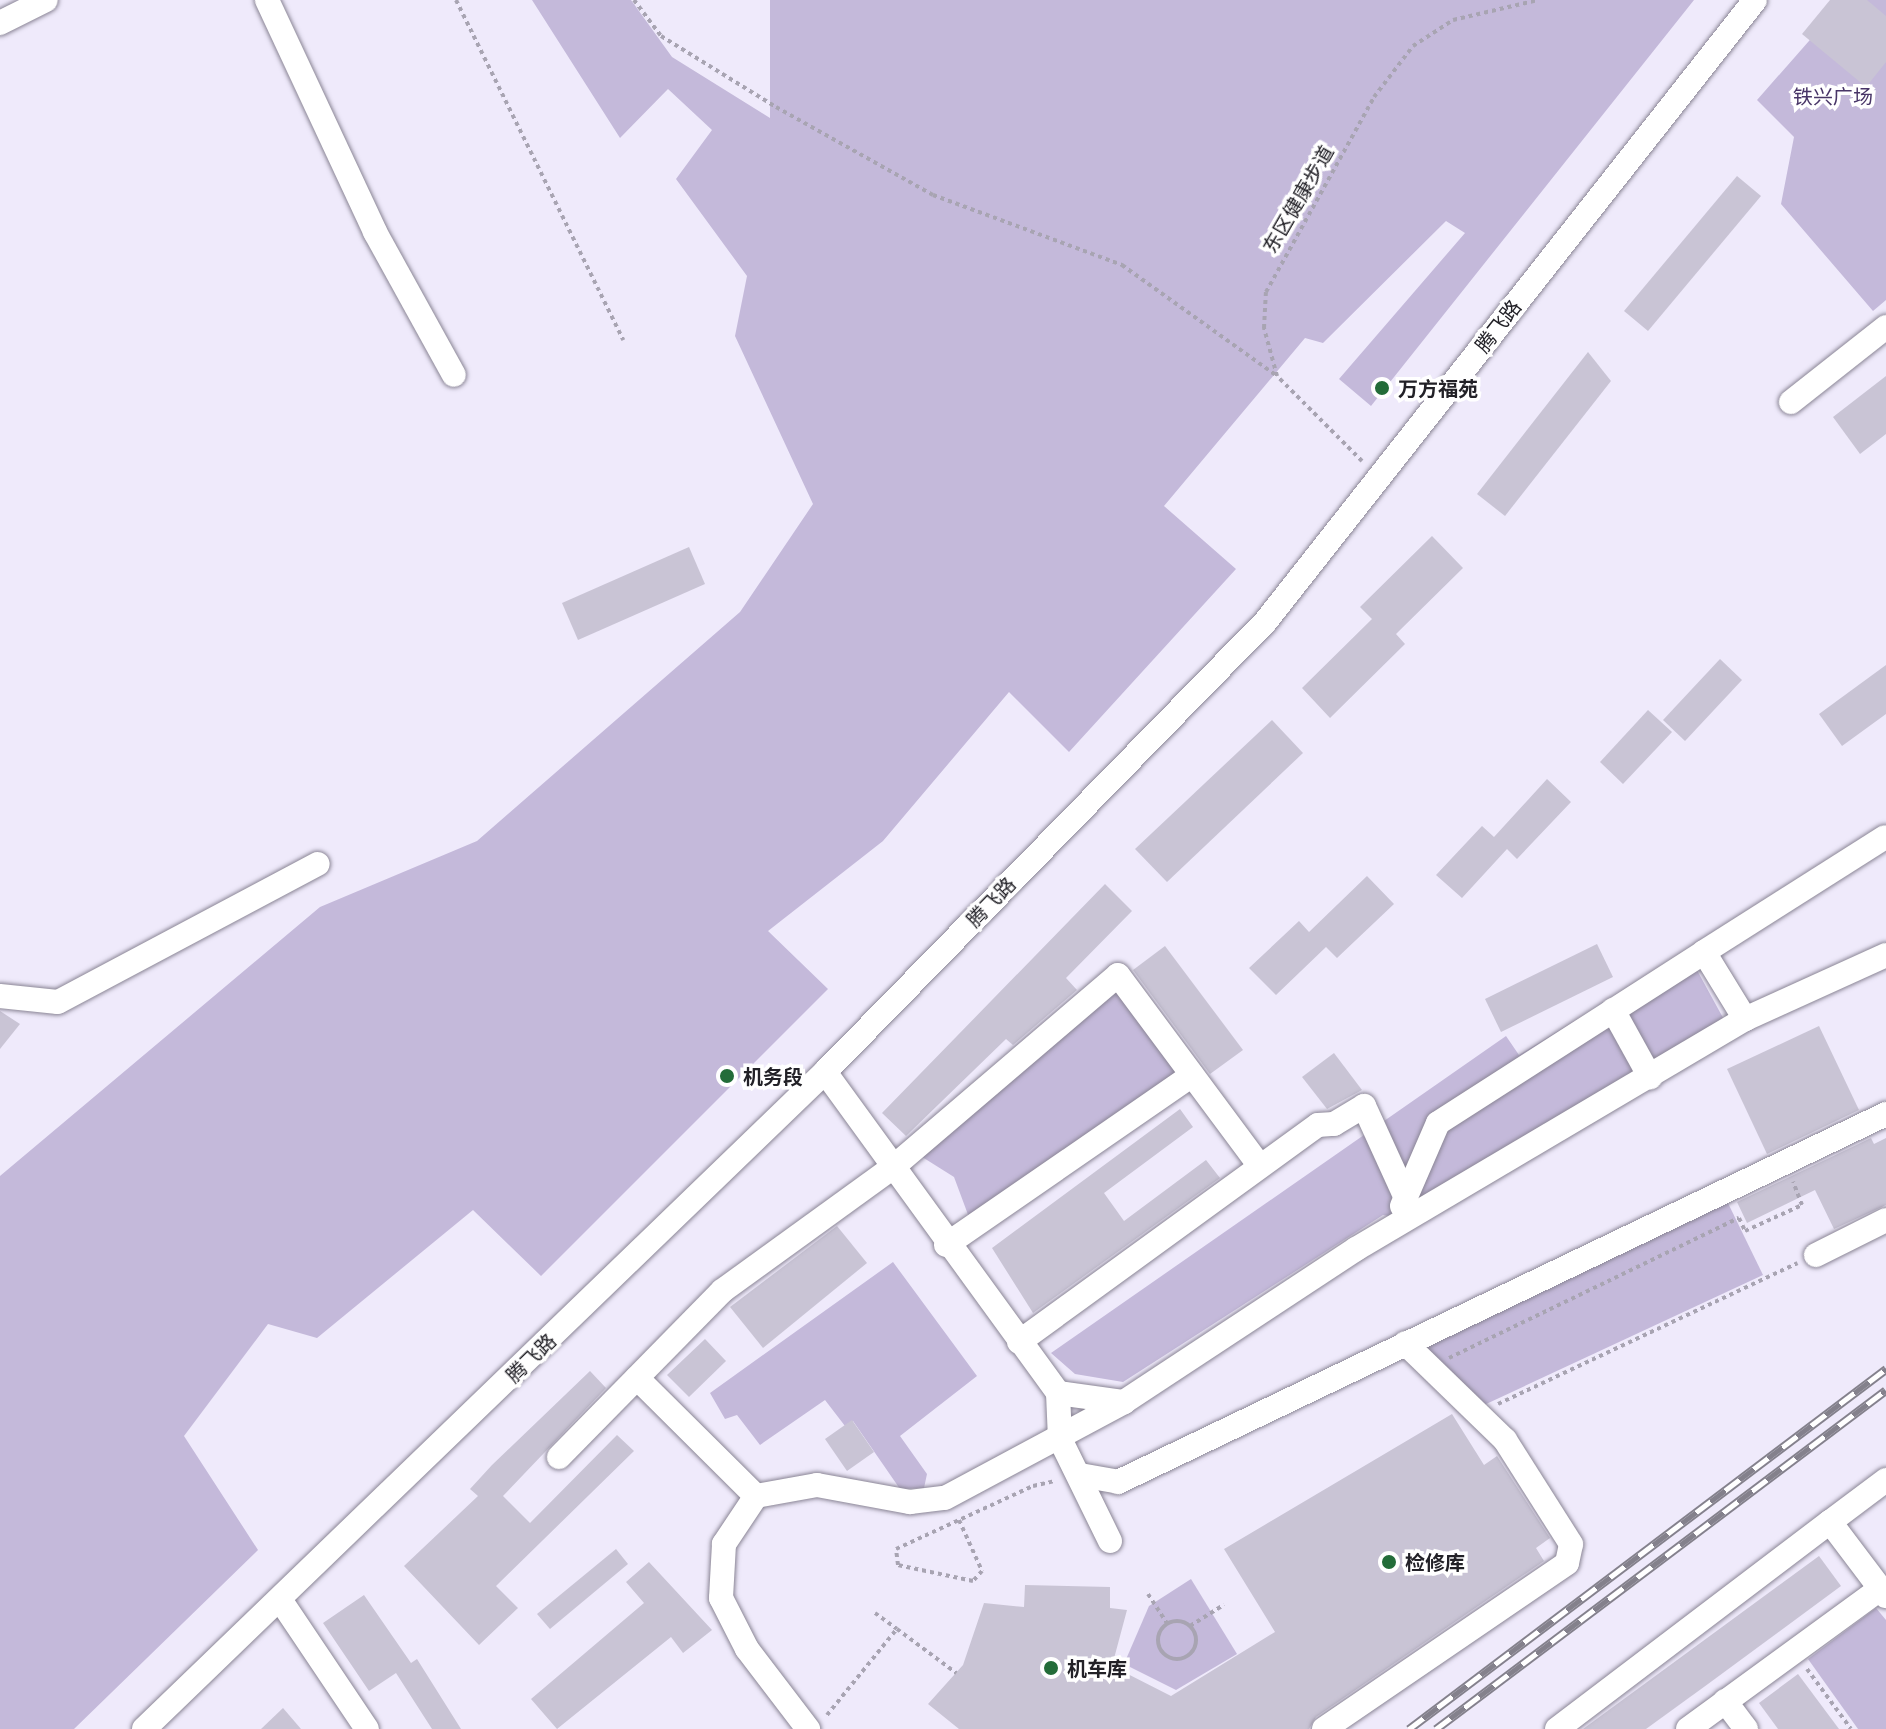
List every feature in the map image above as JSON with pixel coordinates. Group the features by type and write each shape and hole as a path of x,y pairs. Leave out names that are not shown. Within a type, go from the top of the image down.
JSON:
{"street":[{"path":"0,23 46,0"},
{"path":"267,0 375,232 454,375"},
{"name":"腾飞路","path":"144,1729 281,1601 825,1072 1266,621 1755,0"},
{"path":"1791,402 1886,327"},
{"path":"1389,1236 1438,1123 1885,837"},
{"path":"0,996 58,1002 318,864"},
{"path":"1704,952 1745,1019"},
{"path":"816,1724 747,1649 721,1598 724,1544 756,1496 817,1485 910,1502 945,1498 1124,1402 1356,1249 1389,1236 1745,1019 1886,955"},
{"path":"559,1457 722,1291 892,1168 1118,975 1260,1166"},
{"path":"1613,1010 1650,1077"},
{"path":"825,1072 946,1245 1058,1393 1060,1439 1110,1541"},
{"path":"946,1245 1192,1075"},
{"path":"1019,1342 1318,1125 1334,1124 1364,1106 1406,1198"},
{"path":"1080,1475 1118,1482 1886,1114"},
{"path":"1816,1255 1886,1220"},
{"path":"1324,1729 1567,1563 1571,1544 1505,1440 1405,1343"},
{"path":"637,1378 756,1496"},
{"path":"1058,1393 1124,1402"},
{"path":"1557,1729 1886,1480"},
{"path":"1688,1729 1793,1651 1883,1592 1830,1522"},
{"path":"281,1601 367,1729"},
{"path":"1725,1701 1746,1729"}],"path":[{"path":"456,0 623,340"},
{"path":"634,0 661,36 789,115 933,195 1122,265 1277,376 1379,477"},
{"name":"东区健康步道","path":"1277,376 1264,328 1266,292 1374,97 1413,46 1453,20 1538,0"},
{"path":"1429,1367 1739,1218 1745,1231 1802,1205 1785,1162"},
{"path":"1478,1413 1816,1255"},
{"path":"959,1520 982,1571 973,1581 898,1565 896,1549 959,1520 1033,1486 1080,1475"},
{"path":"1148,1594 1167,1623 1190,1626 1224,1605"},
{"path":"875,1613 956,1673"},
{"path":"1167,1623 1158,1643 1175,1659 1195,1647 1190,1626"},
{"path":"816,1724 897,1629"},
{"path":"1793,1651 1853,1728"}],"green space":[{"path":"532,0 631,0 672,57 770,118 770,0 1694,0 1371,406 1339,379 1465,233 1446,221 1323,343 1305,338 1164,506 1236,569 1069,752 1009,692 883,841 768,931 828,989 541,1276 473,1210 317,1338 268,1324 184,1436 258,1550 74,1729 0,1729 0,1176 320,907 477,841 740,612 813,504 735,336 747,276 676,179 712,130 668,89 620,138"},
{"name":"铁兴广场","path":"1845,0 1886,0 1886,300 1873,311 1781,204 1794,137 1757,100"},
{"path":"1687,952 1727,1025 1407,1219 1383,1215 1123,1382 1075,1374 1051,1353 1506,1036 1519,1055"},
{"path":"1118,990 1182,1074 970,1220 954,1177 919,1155"},
{"path":"1726,1199 1763,1275 1484,1405 1421,1342"},
{"path":"893,1262 977,1376 900,1436 927,1474 924,1488 900,1489 853,1421 845,1426 825,1400 760,1445 737,1415 725,1419 710,1393"},
{"path":"1191,1579 1237,1654 1176,1690 1124,1664 1149,1606"},
{"path":"1876,1608 1886,1620 1886,1729 1858,1729 1808,1659"}],"building":[{"path":"1830,0 1867,0 1886,16 1886,62 1866,87 1802,34"},
{"path":"1737,176 1761,196 1648,331 1624,311"},
{"path":"1588,352 1611,381 1505,516 1477,494"},
{"path":"1886,376 1886,434 1860,454 1833,417"},
{"path":"1432,536 1463,568 1396,634 1405,644 1330,718 1302,688 1372,619 1360,607"},
{"path":"689,547 705,584 578,640 562,603"},
{"path":"1720,659 1742,680 1685,741 1663,720"},
{"path":"1886,665 1886,714 1842,746 1819,714"},
{"path":"1648,710 1672,732 1623,784 1600,762"},
{"path":"1272,720 1303,753 1167,882 1135,849"},
{"path":"1547,779 1571,802 1517,859 1507,849 1462,898 1436,875 1482,826 1494,837"},
{"path":"1367,876 1394,904 1337,958 1326,947 1276,995 1249,968 1299,921 1309,932"},
{"path":"1105,884 1132,911 1066,978 1077,990 1013,1045 1006,1039 906,1136 882,1113"},
{"path":"1597,944 1613,977 1501,1032 1485,999"},
{"path":"1165,946 1243,1050 1210,1074 1133,970"},
{"path":"0,1011 20,1024 0,1049"},
{"path":"1819,1026 1859,1110 1767,1154 1727,1069"},
{"path":"1334,1053 1362,1090 1327,1109 1302,1077"},
{"path":"1180,1109 1193,1127 1104,1193 1124,1221 1206,1160 1220,1178 1033,1313 992,1248"},
{"path":"1871,1138 1874,1144 1886,1138 1886,1205 1834,1229 1815,1190 1747,1223 1737,1202"},
{"path":"837,1226 867,1263 763,1348 730,1307"},
{"path":"705,1339 726,1361 689,1397 667,1375"},
{"path":"590,1371 606,1388 503,1496 530,1523 617,1435 634,1451 496,1586 518,1608 479,1645 404,1566 478,1496 470,1489 492,1465"},
{"name":"检修库","path":"1452,1414 1484,1465 1497,1456 1550,1538 1536,1548 1544,1561 1316,1717 1309,1729 959,1729 928,1704 963,1665 984,1603 1024,1607 1025,1585 1110,1587 1110,1608 1127,1610 1112,1666 1171,1696 1275,1632 1224,1549"},
{"path":"852,1420 874,1452 847,1471 825,1439"},
{"path":"616,1549 628,1564 550,1629 537,1614"},
{"path":"1819,1556 1841,1586 1708,1684 1646,1729 1583,1729"},
{"path":"649,1562 712,1630 683,1653 671,1637 557,1729 531,1699 644,1603 626,1582"},
{"path":"364,1595 411,1663 417,1659 461,1729 432,1729 396,1673 369,1691 323,1623"},
{"path":"1798,1674 1839,1729 1778,1729 1759,1703"},
{"path":"283,1708 301,1729 261,1729"}],"railway":[{"path":"1409,1729 1886,1369"},
{"path":"1436,1729 1886,1390"}],"place":[{"name":"万方福苑","path":"1382,388"},
{"name":"机务段","path":"727,1076"},
{"name":"检修库","path":"1389,1562"},
{"name":"机车库","path":"1051,1668"}]}
